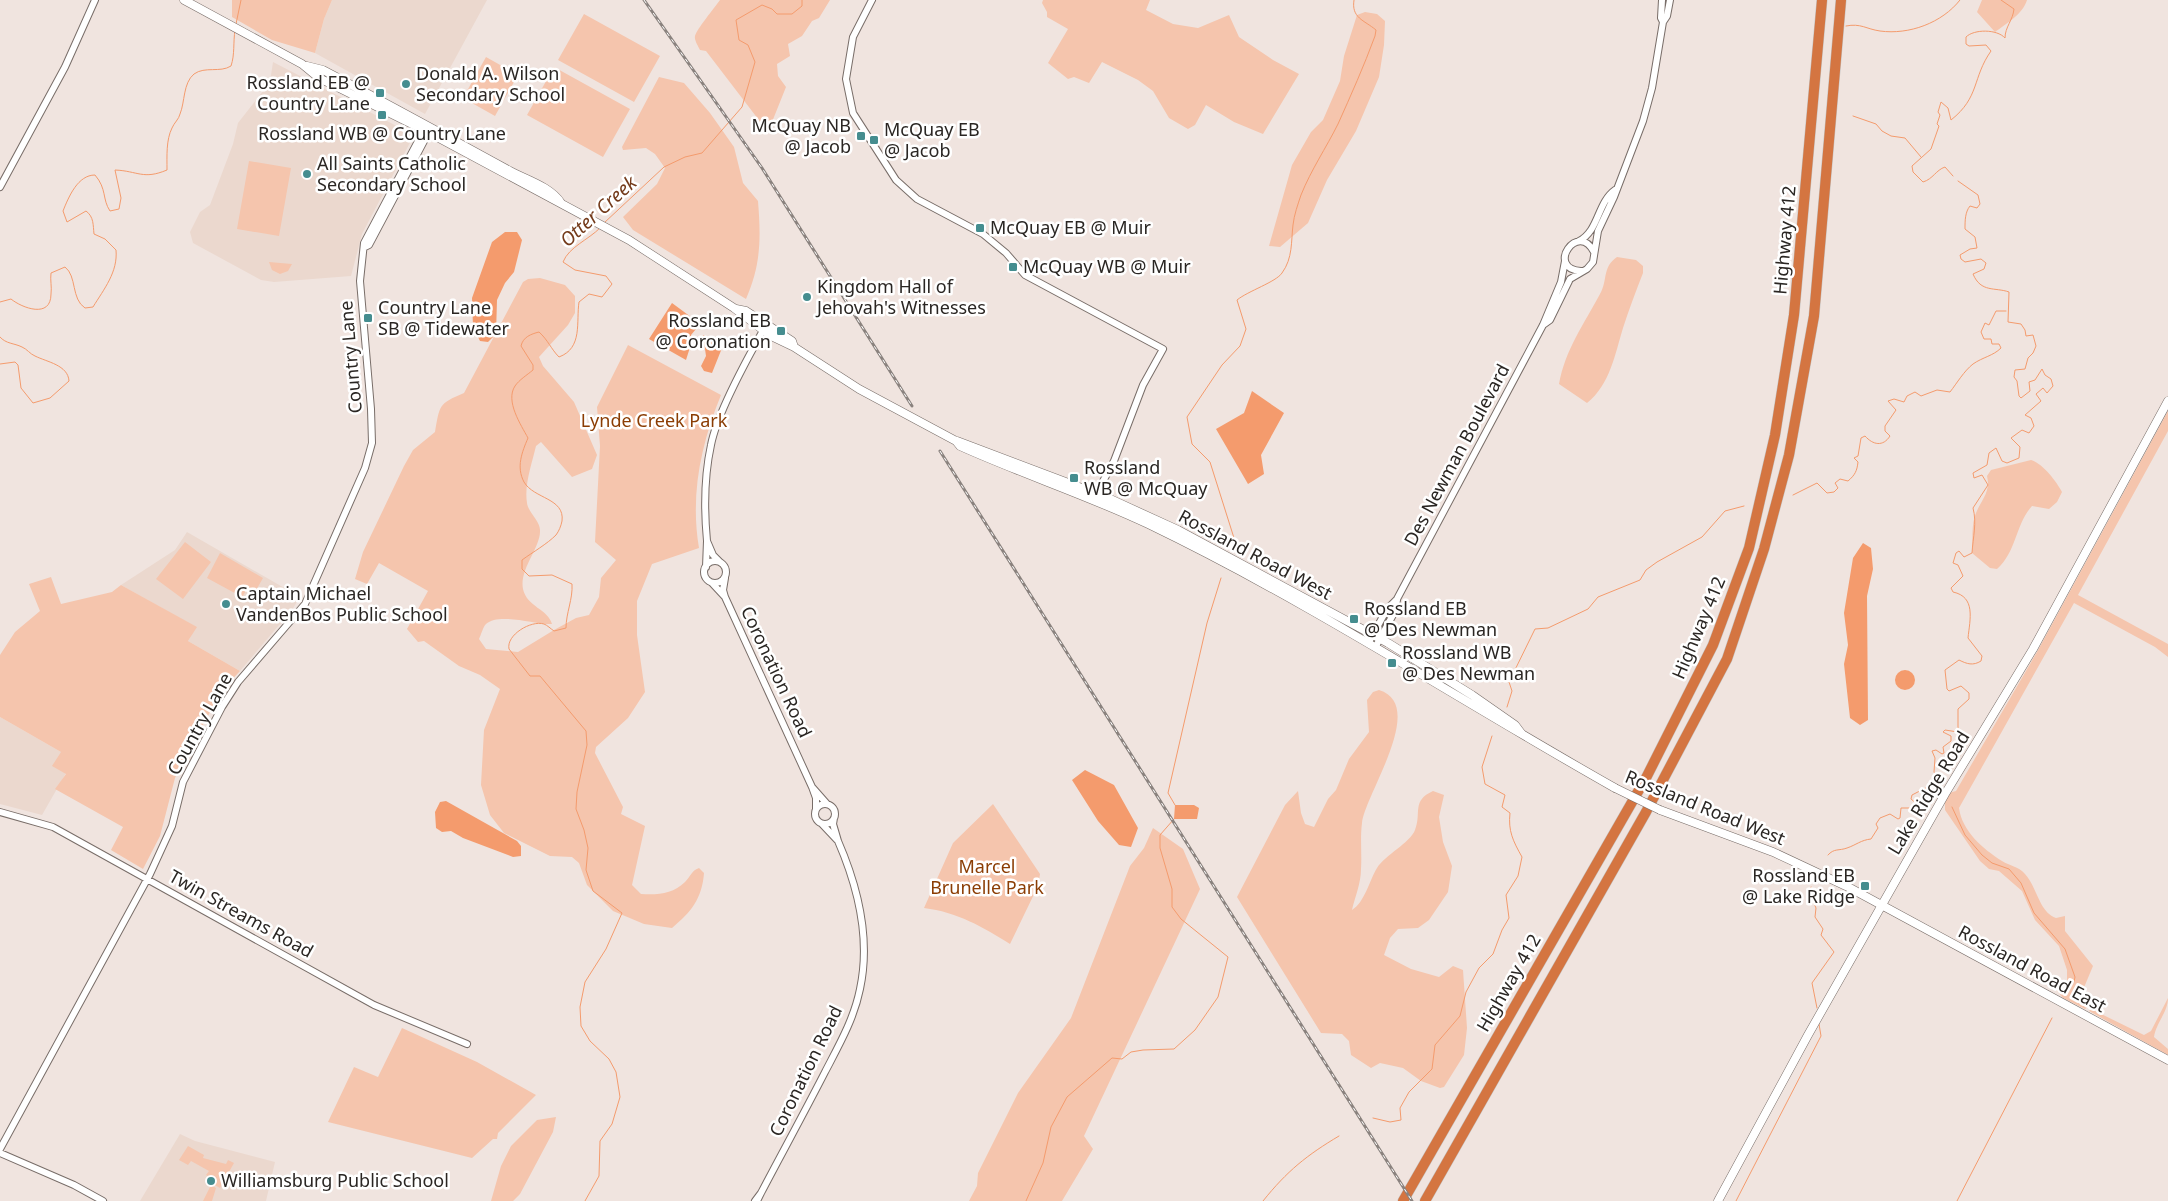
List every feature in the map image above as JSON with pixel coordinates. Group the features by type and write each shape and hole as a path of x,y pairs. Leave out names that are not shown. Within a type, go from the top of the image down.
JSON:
{"highway":[{"name":"Highway 412","path":"1403,1201 1647,776 1712,645 1749,548 1775,435 1794,315 1822,0"},
{"name":"Highway 412","path":"1425,1201 1646,812 1727,659 1764,549 1789,456 1814,316 1841,0"}],"main road":[{"name":"Rossland Road West","path":"184,0 302,64 323,70 428,129 536,184 557,197 561,203 664,262 788,346 794,346 859,388 956,441 960,446 1178,530 1377,637 1472,695 1515,725 1521,733"},
{"name":"Lake Ridge Road","path":"1718,1201 1881,904 2033,650 2168,401"},
{"name":"Rossland Road West","path":"1095,497 1184,542 1373,644 1511,729 1615,788 1660,810 1798,863 1881,904"},
{"name":"Rossland Road East","path":"1881,904 2168,1060"}],"street":[{"path":"0,187 65,67 95,0"},
{"path":"872,0 853,37 846,79 853,113 896,180 916,199 983,234 1006,253 1025,275 1163,349 1144,385 1114,461 1095,497"},
{"path":"1662,0 1661,18 1663,22"},
{"path":"1615,190 1602,205 1590,233 1568,247 1564,255 1565,261 1572,269 1582,271 1591,266 1598,231 1631,155 1652,88 1663,22 1667,16 1670,0"},
{"name":"Country Lane","path":"0,1149 147,879 172,826 183,782 202,745 238,682 304,604 366,468 372,443 371,405 360,281 364,243 428,129"},
{"path":"1579,241 1588,244 1594,252"},
{"name":"Des Newman Boulevard","path":"1373,644 1387,609 1397,599 1544,325 1545,318 1561,282 1565,261"},
{"name":"Des Newman Boulevard","path":"1544,325 1550,320 1570,279 1582,271"},
{"path":"707,541 713,555 726,568 726,575 722,581 711,582 706,577 705,491 711,444 718,423 764,328"},
{"path":"706,567 711,562 721,563"},
{"name":"Coronation Road","path":"726,575 723,584 725,597 812,787 816,798 816,809"},
{"name":"Coronation Road","path":"711,582 725,597"},
{"name":"Coronation Road","path":"812,787 827,804"},
{"path":"827,804 833,808 834,818 827,824 820,824 815,816 816,809 821,805 827,804"},
{"name":"Twin Streams Road","path":"0,812 53,827 374,1005 467,1044"},
{"name":"Coronation Road","path":"756,1201 847,1030 861,988 864,936 862,915 854,881 833,824 834,818"},
{"name":"Coronation Road","path":"820,824 832,832 838,841"},
{"path":"0,1153 74,1185 104,1201"}],"shaded area":[{"name":"Donald A. Wilson Secondary School","path":"332,0 487,0 425,114 315,53 324,19"},
{"name":"All Saints Catholic Secondary School","path":"273,62 414,135 362,234 351,276 274,282 261,280 193,243 190,232 200,212 210,205 233,144 238,123 270,82"},
{"path":"505,232 517,232 522,240 514,272 505,283 497,300 496,334 488,342 480,341 473,327 472,298 492,242"},
{"path":"672,303 695,320 696,329 691,335 692,341 686,360 649,339"},
{"path":"703,335 719,342 722,348 712,373 704,371 701,366 706,356"},
{"path":"1252,391 1284,413 1261,455 1264,474 1248,484 1216,429 1244,413"},
{"name":"Captain Michael VandenBos Public School","path":"187,532 300,597 292,610 240,671 188,641 196,627 121,585 175,550"},
{"path":"1863,543 1871,548 1873,569 1867,596 1868,720 1860,725 1850,718 1844,664 1848,645 1844,613 1853,558"},
{"path":"1905,670 1912,673 1915,680 1912,687 1905,690 1898,687 1895,680 1898,673"},
{"path":"0,717 61,752 66,773 42,815 0,804"},
{"path":"1085,770 1114,785 1138,828 1131,847 1119,845 1098,821 1072,780"},
{"path":"446,801 517,841 521,846 521,856 513,857 463,838 451,831 442,832 436,828 435,812 440,802"},
{"path":"1175,805 1194,805 1199,808 1197,819 1174,819"},
{"name":"Williamsburg Public School","path":"180,1134 195,1141 275,1162 266,1201 140,1201"}],"green space":[{"path":"232,0 332,0 324,19 315,53 272,40 232,17"},
{"path":"720,0 830,0 819,18 812,21 802,36 788,44 790,56 777,64 778,76 786,87 768,132 706,51 700,50 696,41 695,36 699,29"},
{"path":"1043,0 1150,0 1146,10 1173,24 1198,28 1229,15 1239,37 1273,60 1299,74 1263,134 1234,122 1206,105 1195,125 1188,129 1169,118 1153,91 1138,80 1102,62 1089,83 1074,77 1068,79 1048,63 1068,29 1047,17 1047,12 1042,3"},
{"path":"1982,0 2027,0 2018,14 1995,32 1977,12"},
{"path":"1365,12 1377,14 1385,21 1384,45 1379,77 1356,131 1327,180 1308,223 1280,247 1269,246 1292,165 1311,132 1323,120 1340,81 1344,56 1357,15"},
{"path":"584,14 660,56 634,102 558,60"},
{"path":"486,57 518,75 495,116 463,98"},
{"path":"554,67 630,109 603,157 527,115"},
{"path":"659,77 684,83 710,113 734,147 743,183 758,201 759,251 755,275 746,299 633,230 623,217 657,184 665,168 655,154 646,148 623,150 622,147"},
{"path":"249,161 291,168 279,236 237,229"},
{"path":"1617,257 1636,260 1643,266 1643,273 1625,321 1611,368 1595,396 1587,403 1559,384 1570,348 1600,294 1609,265"},
{"path":"269,262 292,264 288,271 280,274 272,270"},
{"name":"Lynde Creek Park","path":"540,278 565,285 575,296 575,313 568,325 539,357 543,366 574,402 597,455 592,469 572,477 541,442 536,446 526,496 529,510 538,523 540,530 537,544 524,574 523,589 529,600 550,619 552,624 508,619 492,621 485,625 479,639 486,649 518,652 576,618 589,615 599,597 601,578 616,560 595,542 600,446 597,407 628,345 721,395 708,432 699,470 696,509 699,548 652,564 637,601 637,635 645,692 628,718 596,747 595,753 623,807 621,814 645,826 632,885 641,894 665,893 680,886 696,869 699,868 704,873 698,898 685,916 672,928 644,924 613,911 587,885 579,863 572,857 550,856 504,833 490,815 481,785 484,730 500,689 480,675 459,666 424,641 418,642 407,629 428,591 379,563 367,584 355,579 363,552 413,450 435,432 442,406 449,400 464,393 523,282 528,279"},
{"path":"2168,411 2168,431 2078,595 2168,644 2168,657 2155,647 2074,603 1959,808 1964,824 1975,839 2005,863 2020,869 2025,874 2042,905 2050,915 2056,918 2065,916 2065,931 2093,966 2080,997 2081,1002 2088,1007 2085,1009 2063,998 2056,990 2067,986 2067,970 2059,946 2035,920 2022,891 1999,871 1989,869 1980,861 1945,810 1945,794 1956,791 2037,652"},
{"path":"2031,460 2036,462 2053,478 2062,492 2057,502 2049,509 2032,506 2022,521 2004,562 1997,569 1990,568 1972,553 1973,522 1987,491 1987,476 1991,470"},
{"path":"185,542 211,562 183,599 156,579"},
{"path":"220,553 263,578 255,592 248,588 242,597 207,578"},
{"path":"51,577 61,604 112,592 121,585 197,627 188,641 240,671 223,689 185,757 175,778 160,836 143,869 111,850 123,827 55,789 66,774 52,766 61,752 0,717 0,655 15,632 40,611 29,584"},
{"path":"1379,690 1392,699 1397,713 1396,731 1362,823 1361,874 1352,910 1364,897 1374,873 1381,863 1412,835 1417,824 1419,803 1422,799 1433,791 1444,795 1439,817 1443,842 1452,866 1448,892 1429,920 1418,928 1398,929 1390,938 1384,955 1411,969 1439,977 1453,966 1463,970 1467,1028 1464,1055 1444,1087 1440,1088 1421,1081 1403,1068 1380,1063 1371,1068 1351,1055 1349,1041 1342,1034 1321,1033 1237,897 1285,805 1298,791 1301,813 1305,824 1314,827 1328,799 1336,790 1349,759 1369,732 1367,700 1373,692"},
{"name":"Marcel Brunelle Park","path":"993,804 1040,874 1038,886 1010,944 969,921 948,913 924,908 953,843"},
{"path":"1153,828 1183,849 1200,889 1084,1136 1093,1149 1062,1201 969,1201 977,1186 978,1173 1018,1093 1071,1018 1130,866 1144,848"},
{"path":"2168,998 2154,1037 2168,1049 2168,1055 2089,1011 2091,1009 2144,1035 2151,1031"},
{"path":"402,1028 477,1062 536,1095 498,1133 497,1139 493,1139 472,1158 328,1122 354,1067 378,1077"},
{"path":"556,1117 553,1132 520,1194 513,1201 491,1201 501,1166 511,1146 537,1120"},
{"path":"188,1146 204,1155 203,1158 226,1164 228,1160 234,1163 220,1188 213,1184 215,1180 206,1175 209,1171 191,1161 188,1165 179,1160"},
{"path":"211,1185 216,1188 212,1201 203,1201"}],"waterway":[{"path":"236,24 241,0"},
{"name":"Otter Creek","path":"604,223 664,167 685,157 702,153 742,107 755,62 748,45 739,40 736,20 762,5 772,9 777,14 792,14 802,6 802,0"},
{"path":"1234,538 1210,462 1192,444 1187,417 1222,365 1240,346 1246,329 1237,300 1279,276 1286,267 1291,249 1294,217 1301,195 1338,124 1375,36 1376,30 1356,15 1354,0"},
{"path":"1846,26 1860,26 1891,32 1913,29 1924,26 1944,15 1960,0"},
{"path":"1953,176 1945,167 1923,182 1913,172 1912,166 1931,149 1939,126 1937,124 1941,102 1948,108 1951,120 1967,103 1991,51 1986,45 1969,46 1966,44 1966,37 1970,34 1986,31 1997,33 2005,38 2014,9 2001,0"},
{"path":"0,302 11,299 28,308 41,309 46,307 50,302 51,273 65,267 69,271 81,304 85,308 93,307 113,273 116,250 105,239 94,234 92,219 86,211 67,222 63,211 68,199 79,182 95,175 103,189 110,211 119,209 121,198 115,170 146,175 167,170 167,148 170,133 182,109 188,82 198,72 231,66 235,30"},
{"path":"1853,116 1876,124 1882,131 1891,136 1905,138 1921,157"},
{"path":"1940,784 1934,772 1935,758 1932,751 1936,750 1942,754 1944,753 1943,747 1951,741 1951,736 1943,732 1945,730 1958,732 1958,709 1969,699 1969,693 1961,686 1949,691 1947,689 1945,670 1959,660 1970,664 1978,663 1981,661 1982,656 1968,638 1970,616 1968,604 1965,599 1953,592 1951,588 1963,576 1958,565 1953,563 1956,553 1959,551 1964,557 1972,553 1975,525 1973,508 1988,485 1982,475 1974,478 1973,473 1987,465 1989,453 1996,448 2002,461 2007,463 2019,458 2020,447 2011,438 2022,430 2029,433 2034,426 2031,418 2025,415 2041,401 2036,394 2043,388 2047,393 2053,386 2051,379 2045,375 2042,369 2035,380 2029,382 2030,391 2021,398 2019,396 2017,381 2014,377 2015,370 2025,369 2028,358 2036,346 2033,335 2026,336 2021,324 2008,322 2009,292 1984,287 1976,280 1973,274 1984,269 1986,263 1981,259 1965,262 1961,259 1960,255 1970,249 1977,248 1975,237 1965,229 1965,220 1970,206 1977,208 1980,204 1978,195 1958,181"},
{"name":"Otter Creek","path":"585,1201 599,1176 600,1141 612,1124 620,1097 616,1072 609,1059 590,1041 581,1026 580,1007 585,982 606,949 622,913 593,891 586,870 588,848 576,809 577,792 587,745 586,731 540,676 530,676 509,649 511,639 526,626 539,623 554,631 566,628 572,590 572,584 552,575 529,576 522,569 522,560 556,535 562,523 562,513 554,503 529,488 524,482 520,465 528,438 515,413 512,392 515,386 533,370 533,365 521,346 525,338 539,332 559,357 567,353 572,347 577,334 579,302 589,294 602,297 612,284 606,276 575,270 563,262 574,248 600,228"},
{"path":"1793,495 1817,483 1827,493 1834,492 1838,488 1835,483 1840,479 1848,481 1854,475 1857,468 1858,462 1854,458 1858,456 1861,438 1865,436 1878,444 1884,442 1890,436 1885,431 1885,426 1896,410 1888,401 1894,399 1904,402 1907,396 1915,392 1921,396 1937,390 1950,392 1973,364 2001,348 1999,344 1992,344 1991,339 1984,339 1981,332 1985,323 1989,325 1996,311 2006,311"},
{"path":"0,337 61,368 65,371 69,381 50,398 33,403 21,388 18,365 15,362 0,364"},
{"path":"1507,707 1512,691 1509,682 1535,629 1548,628 1588,609 1598,597 1640,580 1646,570 1657,562 1702,537 1725,511 1744,506"},
{"path":"1175,805 1168,793 1207,623 1221,578"},
{"path":"1373,1118 1390,1122 1401,1120 1400,1108 1409,1092 1432,1069 1435,1045 1460,1016 1466,992 1479,968 1493,954 1502,930 1509,918 1506,895 1518,876 1522,857 1512,836 1510,813 1502,807 1505,795 1485,784 1482,767 1492,736"},
{"path":"1828,855 1835,850 1847,848 1861,841 1871,839 1878,828 1876,824 1880,818 1890,814 1898,819 1900,818 1901,808 1922,808 1911,799 1912,795 1939,781"},
{"path":"1952,807 1965,835 1982,855 1992,863 2009,869 2021,883 2034,913 2065,949 2075,977 2074,982 2063,994"},
{"path":"1026,1201 1043,1163 1051,1127 1067,1097 1112,1058 1122,1059 1131,1052 1143,1050 1174,1049 1195,1030 1218,997 1228,957 1181,919 1172,907 1172,889 1160,848 1160,835 1174,819"},
{"path":"1811,887 1809,892 1816,908 1815,917 1823,929 1821,935 1834,952 1812,983 1817,1008"},
{"path":"1957,1201 2052,1018"},
{"path":"1736,1201 1821,1036 1819,1024"},
{"path":"1263,1201 1298,1164 1339,1136"}],"railway":[{"path":"644,0 762,168 912,406"},
{"path":"940,451 1412,1201"}],"place":[{"name":"Donald A. Wilson Secondary School","path":"406,84"},
{"name":"Rossland EB @ Country Lane","path":"380,93"},
{"name":"Rossland WB @ Country Lane","path":"382,115"},
{"name":"McQuay NB @ Jacob","path":"861,136"},
{"name":"McQuay EB @ Jacob","path":"874,140"},
{"name":"All Saints Catholic Secondary School","path":"307,174"},
{"name":"McQuay EB @ Muir","path":"980,228"},
{"name":"McQuay WB @ Muir","path":"1013,267"},
{"name":"Kingdom Hall of Jehovah's Witnesses","path":"807,297"},
{"name":"Country Lane SB @ Tidewater","path":"368,318"},
{"name":"Rossland EB @ Coronation","path":"781,331"},
{"name":"Rossland WB @ McQuay","path":"1074,478"},
{"name":"Captain Michael VandenBos Public School","path":"226,604"},
{"name":"Rossland EB @ Des Newman","path":"1354,619"},
{"name":"Rossland WB @ Des Newman","path":"1392,663"},
{"name":"Rossland EB @ Lake Ridge","path":"1865,886"},
{"name":"Williamsburg Public School","path":"211,1181"}]}
